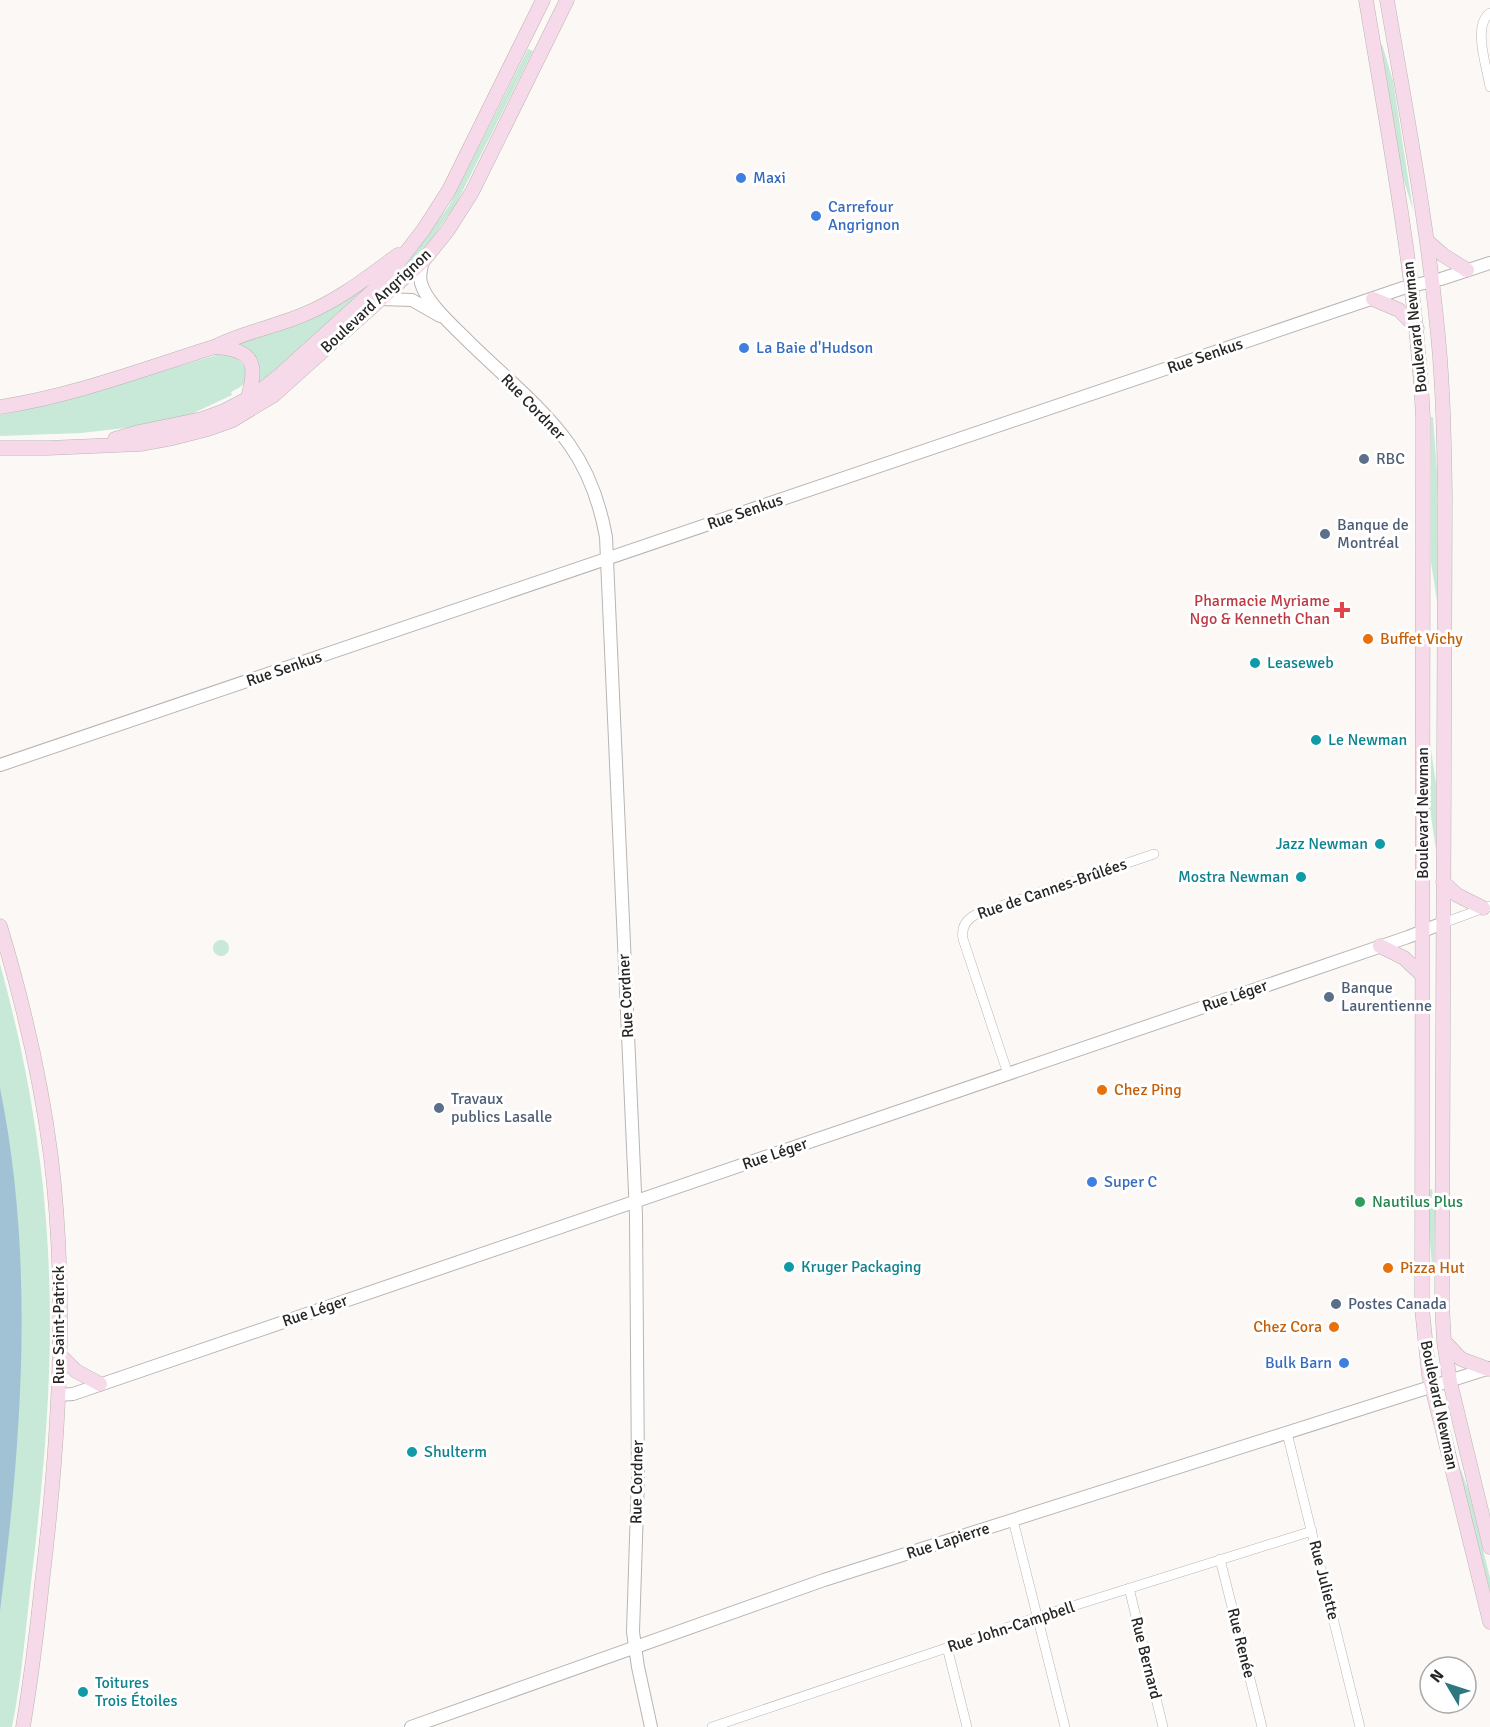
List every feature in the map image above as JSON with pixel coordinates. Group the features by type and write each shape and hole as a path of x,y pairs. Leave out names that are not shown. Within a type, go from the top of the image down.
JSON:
{"main road":[{"name":"Boulevard Angrignon","path":"99,444 139,432 202,419 247,400 280,375 385,280 412,245 449,189 543,0"},
{"name":"Boulevard Angrignon","path":"0,448 140,444 182,436 213,428 243,415 274,395 423,261 448,230 465,204 567,0"},
{"name":"Boulevard Newman","path":"1366,0 1412,286 1424,431 1422,931 1424,1344 1432,1388 1490,1622"},
{"name":"Boulevard Newman","path":"1387,0 1427,241 1441,364 1444,447 1442,1278 1444,1341 1450,1382 1490,1547"},
{"path":"1427,241 1443,255 1467,270"},
{"path":"0,407 62,394 214,347 233,337 292,319 320,307 354,287 412,245"},
{"path":"1373,299 1399,310 1417,328"},
{"path":"214,347 233,348 248,358 254,374 247,400"},
{"path":"1443,882 1457,895 1487,907"},
{"name":"Rue Saint-Patrick","path":"0,926 30,1039 51,1156 58,1246 58,1395 48,1538 23,1727"},
{"path":"1380,946 1404,958 1422,975"},
{"path":"1444,1341 1461,1359 1489,1369"},
{"path":"59,1354 76,1371 100,1384"}],"street":[{"path":"1490,13 1483,20 1480,31 1490,87"},
{"path":"423,261 420,276 422,285 448,321"},
{"name":"Rue Senkus","path":"0,765 1373,299 1490,262"},
{"path":"381,299 401,298 416,301 448,321"},
{"name":"Rue Cordner","path":"448,321 542,413 569,444 585,471 596,496 603,521 608,558 636,1201 638,1477 633,1632 651,1727"},
{"name":"Rue de Cannes-Brûlées","path":"1008,1074 963,939 966,922 976,914 1154,854"},
{"name":"Rue Léger","path":"58,1395 69,1395 1380,946 1487,907"},
{"name":"Rue Lapierre","path":"411,1727 824,1580 1489,1369"},
{"name":"Rue Juliette","path":"1287,1433 1360,1727"},
{"path":"1014,1520 1065,1727"},
{"name":"Rue John-Campbell","path":"712,1727 1038,1617 1312,1531"},
{"name":"Rue Renée","path":"1220,1559 1262,1727"},
{"name":"Rue Bernard","path":"1129,1588 1163,1727"},
{"path":"947,1647 967,1727"}],"green space":[{"path":"1382,44 1393,81 1413,210 1402,174"},
{"path":"528,49 533,51 456,204 431,240 396,278 449,206"},
{"path":"380,278 261,385 257,384 234,344"},
{"path":"223,353 243,365 247,376 245,382 231,392 232,395 183,418 160,424 81,433 0,436 0,415 53,404"},
{"path":"1431,417 1433,417 1437,473 1437,601 1431,562"},
{"path":"1430,743 1436,784 1436,850 1430,809"},
{"path":"218,940 224,940 229,948 227,954 218,956 213,951 213,945"},
{"path":"0,964 18,1035 32,1106 46,1215 50,1291 49,1372 37,1534 24,1650 12,1727 0,1727"},
{"path":"1432,1189 1435,1210 1434,1266 1432,1266 1429,1231 1429,1190"},
{"path":"1455,1454 1469,1492 1490,1578 1490,1591"}],"water":[{"path":"0,1088 11,1153 18,1218 21,1349 14,1480 0,1611"}],"place":[{"name":"Maxi","path":"741,178"},
{"name":"Carrefour Angrignon","path":"816,216"},
{"name":"La Baie d'Hudson","path":"744,348"},
{"name":"RBC","path":"1364,459"},
{"name":"Banque de Montréal","path":"1325,534"},
{"name":"Pharmacie Myriame Ngo & Kenneth Chan","path":"1342,610"},
{"name":"Buffet Vichy","path":"1368,639"},
{"name":"Leaseweb","path":"1255,663"},
{"name":"Le Newman","path":"1316,740"},
{"name":"Jazz Newman","path":"1380,844"},
{"name":"Mostra Newman","path":"1301,877"},
{"name":"Banque Laurentienne","path":"1329,997"},
{"name":"Chez Ping","path":"1102,1090"},
{"name":"Travaux publics Lasalle","path":"439,1108"},
{"name":"Super C","path":"1092,1182"},
{"name":"Nautilus Plus","path":"1360,1202"},
{"name":"Kruger Packaging","path":"789,1267"},
{"name":"Pizza Hut","path":"1388,1268"},
{"name":"Postes Canada","path":"1336,1304"},
{"name":"Chez Cora","path":"1334,1327"},
{"name":"Bulk Barn","path":"1344,1363"},
{"name":"Shulterm","path":"412,1452"},
{"name":"Toitures Trois Étoiles","path":"83,1692"}]}
